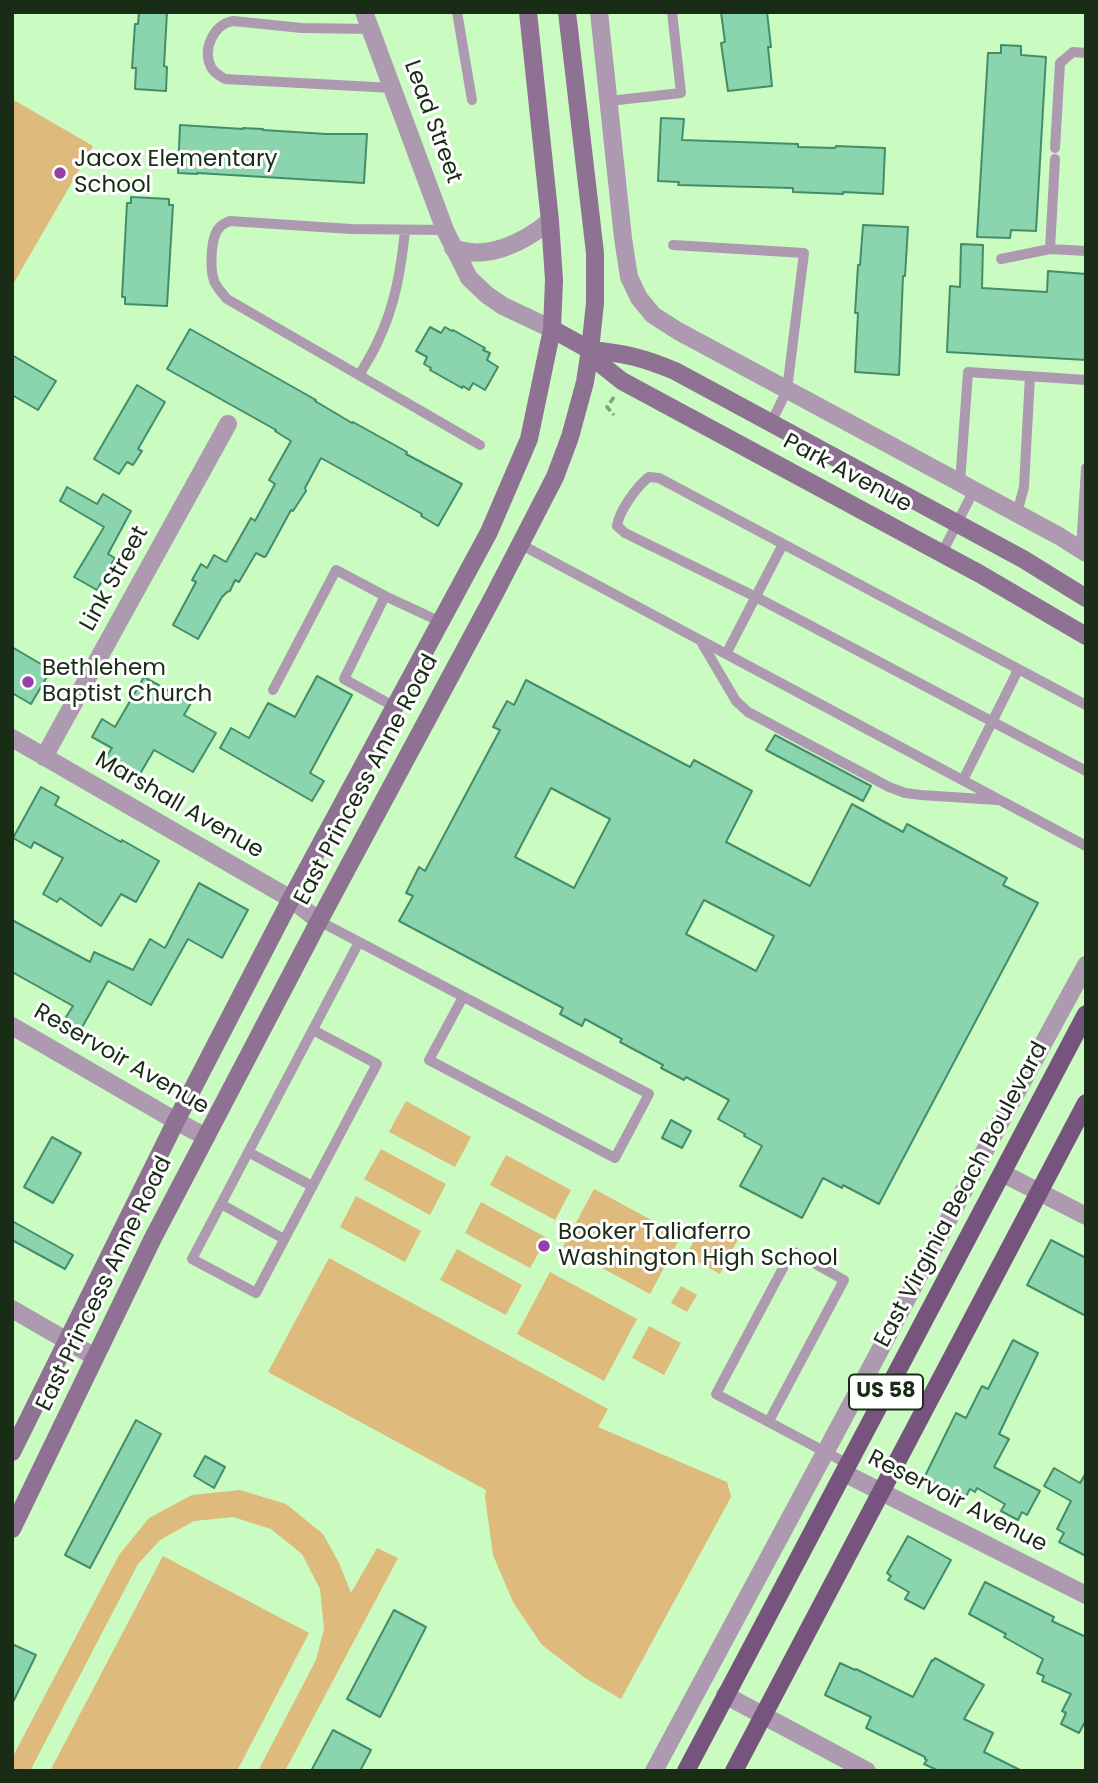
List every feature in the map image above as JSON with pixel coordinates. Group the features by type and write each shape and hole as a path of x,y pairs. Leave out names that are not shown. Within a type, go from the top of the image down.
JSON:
{"main road":[{"name":"East Princess Anne Road","path":"12,1452 176,1121 291,900 489,532 530,439 552,329 554,280 528,12"},
{"name":"East Princess Anne Road","path":"12,1529 153,1238 555,477 570,437 585,382 590,350 595,303 595,253 567,12"},
{"name":"Park Avenue","path":"552,329 590,350 603,366 622,381 942,553 1086,636"},
{"name":"Park Avenue","path":"590,350 622,353 675,371 1023,559 1086,598"},
{"name":"East Virginia Beach Boulevard","path":"686,1771 1086,1014"},
{"name":"US 58","path":"734,1771 1086,1103"}],"street":[{"name":"Lead Street","path":"364,12 445,230 469,278 503,306 552,329"},
{"path":"600,12 629,277 639,298 653,315 678,331 1059,536 1083,552"},
{"path":"453,248 464,253 512,245 550,221"},
{"name":"Link Street","path":"44,757 228,424"},
{"name":"Marshall Avenue","path":"12,738 291,900 319,921"},
{"path":"654,1771 1086,965"},
{"name":"Reservoir Avenue","path":"12,1026 206,1137"},
{"path":"1002,1173 1086,1216"},
{"path":"12,1309 95,1357"},
{"name":"Reservoir Avenue","path":"846,1468 881,1490 1086,1595"},
{"path":"726,1695 867,1771"}],"lane":[{"path":"457,12 472,100"},
{"path":"609,101 681,93 672,12"},
{"path":"372,29 302,28 225,22 211,41 208,56 211,67 225,79 394,88"},
{"path":"1050,249 1060,63 1073,52 1086,53"},
{"path":"445,230 351,229 230,221 220,226 215,234 212,253 213,277 227,299 480,445"},
{"path":"360,374 378,342 392,307 401,271 405,231"},
{"path":"673,245 804,253 787,390 771,424"},
{"path":"1001,259 1050,249 1086,251"},
{"path":"942,553 958,525 967,486 968,372 1086,380"},
{"path":"1017,513 1024,487 1030,376"},
{"path":"1083,552 1086,468"},
{"path":"1086,705 659,478 649,477 642,482 618,517 617,526 625,533 756,597 1086,771"},
{"path":"520,544 1086,846"},
{"path":"726,654 783,544"},
{"path":"273,690 336,570 441,622"},
{"path":"385,596 344,679 395,707"},
{"path":"699,640 736,701 748,712 889,787 905,793 1002,801"},
{"path":"963,780 1018,670"},
{"path":"319,921 649,1094 615,1158 429,1060 463,997"},
{"path":"313,1030 377,1064 256,1293 192,1259 359,942"},
{"path":"248,1152 312,1186"},
{"path":"221,1204 284,1239"},
{"path":"769,1422 844,1280 792,1251 716,1394 825,1452 846,1468"}],"path":[{"path":"614,397 607,407 614,415"}],"shaded area":[{"path":"12,99 93,146 12,286"},
{"path":"406,1101 471,1137 455,1167 389,1132"},
{"path":"381,1149 446,1184 430,1215 364,1179"},
{"path":"506,1155 571,1190 555,1220 490,1185"},
{"path":"594,1189 681,1236 650,1294 563,1247"},
{"path":"356,1196 421,1231 405,1262 340,1227"},
{"path":"481,1202 547,1238 530,1268 465,1233"},
{"path":"705,1221 738,1239 720,1274 686,1255"},
{"path":"457,1249 522,1285 506,1315 440,1280"},
{"path":"329,1258 608,1409 598,1427 727,1482 731,1497 621,1699 585,1678 542,1645 513,1602 493,1555 486,1490 268,1372"},
{"path":"550,1272 637,1319 604,1381 517,1334"},
{"path":"681,1286 697,1295 687,1312 671,1303"},
{"path":"649,1326 681,1343 664,1375 632,1358"},
{"path":"240,1490 286,1504 323,1534 351,1593 377,1548 398,1558 285,1771 258,1771 316,1660 324,1629 320,1589 302,1554 271,1529 233,1517 194,1521 160,1540 138,1564 30,1771 12,1771 12,1758 119,1555 149,1518 192,1495"},
{"path":"163,1556 309,1633 237,1771 50,1771"}],"building":[{"path":"139,12 167,12 164,66 167,67 166,91 135,89 136,68 132,68 135,24 138,24"},
{"path":"721,12 767,12 772,86 728,91 721,43 725,42"},
{"path":"1001,45 1021,46 1021,55 1046,57 1036,231 1011,230 1010,238 977,237 988,53 1001,53"},
{"path":"661,118 684,119 682,140 798,144 798,147 885,148 883,194 793,192 793,188 678,185 679,182 658,181"},
{"path":"180,125 367,134 364,183 178,173"},
{"path":"131,197 169,199 169,205 173,205 167,306 125,304 125,297 122,297 127,203 131,203"},
{"path":"863,225 908,227 899,375 855,372 858,313 855,313"},
{"path":"961,244 983,245 982,288 1047,292 1048,271 1086,274 1086,360 947,352 950,286 960,287"},
{"path":"430,327 441,333 445,327 453,330 490,353 487,360 498,367 485,390 473,383 469,390 463,386 462,388 424,364 427,357 416,351"},
{"path":"190,329 462,484 438,526 421,516 422,514 321,458 305,488 306,491 293,511 291,510 266,556 256,553 239,582 235,580 230,591 222,597 198,639 173,625 196,582 192,580 201,564 207,568 214,555 226,562 251,518 255,521 275,484 269,480 291,441 167,369"},
{"path":"12,355 56,381 38,410 12,395"},
{"path":"137,385 165,402 138,449 142,451 133,465 127,462 119,474 94,459"},
{"path":"67,487 97,504 103,494 131,511 108,554 115,558 97,590 74,577 104,527 60,501"},
{"name":"Bethlehem Baptist Church","path":"12,647 51,670 31,704 12,693"},
{"path":"317,676 352,695 310,773 324,781 312,801 220,748 231,728 249,738 268,703 295,717"},
{"path":"144,677 191,703 184,715 216,733 193,772 154,750 134,784 101,765 112,748 92,737 102,719 115,727"},
{"path":"526,680 690,767 694,760 752,791 726,842 810,886 852,804 903,832 907,824 1007,878 1003,885 1038,903 879,1204 823,1178 802,1218 740,1186 762,1146 718,1119 729,1100 686,1077 684,1080 661,1068 663,1065 585,1019 582,1026 560,1014 563,1008 399,921 413,896 406,893 419,867 425,871 500,730 493,727 507,701 514,705","holes":["551,788 610,819 574,888 515,857","704,900 774,936 756,971 686,934"]},
{"path":"775,735 871,786 863,801 766,750"},
{"path":"41,787 59,797 55,805 159,861 136,902 121,894 101,926 60,898 57,902 43,894 63,858 34,842 31,848 13,838"},
{"path":"199,883 248,910 222,958 188,939 151,1005 108,981 80,1031 65,1023 73,1006 12,972 12,920 90,962 94,952 133,970 150,939 165,948"},
{"path":"671,1120 691,1131 682,1148 662,1138"},
{"path":"52,1137 81,1153 53,1203 24,1187"},
{"path":"12,1221 73,1255 65,1269 12,1240"},
{"path":"1051,1240 1086,1258 1086,1316 1027,1285"},
{"path":"1013,1340 1038,1353 999,1434 1009,1439 994,1467 1040,1491 1027,1515 1022,1512 1018,1520 1001,1511 1005,1504 977,1488 975,1492 970,1489 964,1500 924,1478 956,1413 966,1418 982,1386 988,1389"},
{"path":"136,1420 161,1434 90,1568 65,1555"},
{"path":"205,1456 225,1467 214,1488 194,1476"},
{"path":"1054,1468 1080,1483 1086,1473 1086,1556 1059,1542 1064,1533 1057,1529 1071,1501 1044,1486"},
{"path":"908,1536 951,1560 924,1609 905,1599 909,1592 888,1580 891,1576 887,1573"},
{"path":"985,1582 1054,1617 1052,1621 1086,1637 1086,1720 1079,1733 1061,1724 1066,1713 1062,1711 1071,1694 1042,1681 1044,1676 1037,1673 1043,1659 1004,1637 1006,1634 969,1614"},
{"path":"394,1610 426,1627 380,1717 347,1699"},
{"path":"12,1644 36,1655 12,1704"},
{"path":"935,1658 984,1685 964,1719 993,1733 984,1752 1022,1771 939,1771 924,1764 927,1760 925,1757 866,1728 871,1717 825,1695 840,1663 913,1697"},
{"path":"333,1730 371,1750 360,1771 311,1771"}],"place":[{"name":"Jacox Elementary School","path":"60,173"},
{"name":"Bethlehem Baptist Church","path":"28,682"},
{"name":"Booker Taliaferro Washington High School","path":"544,1246"}]}
